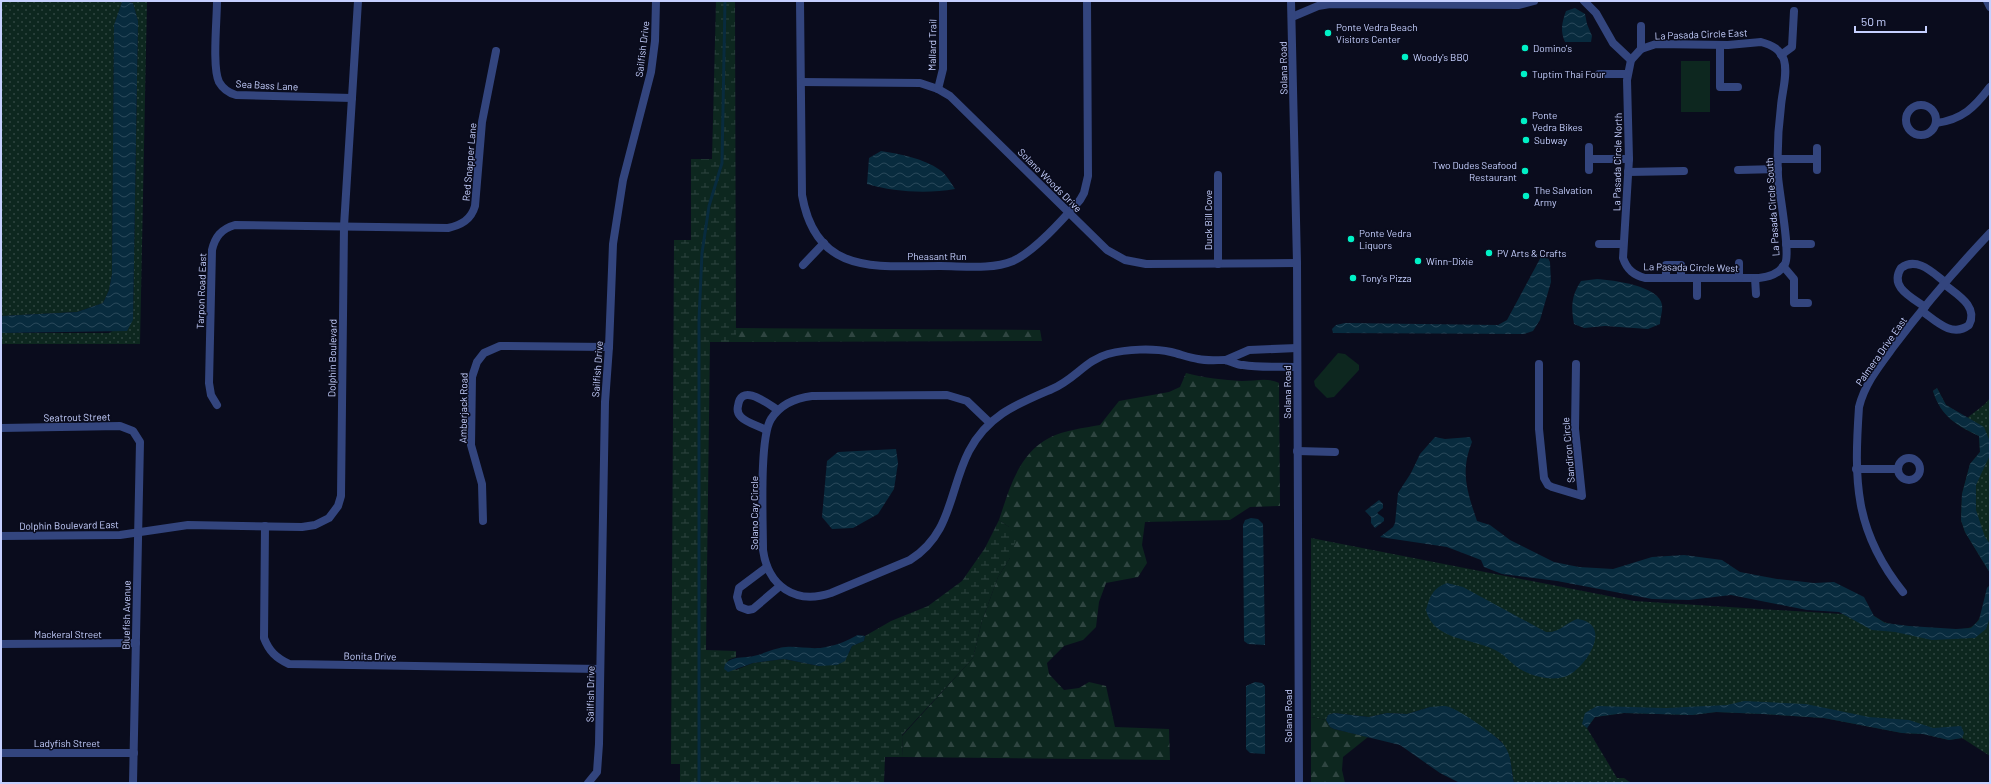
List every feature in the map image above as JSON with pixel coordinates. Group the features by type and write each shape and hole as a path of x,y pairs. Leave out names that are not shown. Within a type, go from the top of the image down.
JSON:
{"street":[{"name":"Sea Bass Lane","path":"217,1 216,67 219,82 224,89 236,95 352,98"},
{"name":"Dolphin Boulevard","path":"138,532 188,525 302,527 326,520 335,511 341,496 344,226 358,1"},
{"name":"Sailfish Drive","path":"588,783 597,772 600,744 604,402 609,346 611,272 617,212 623,180 651,72 655,41 656,1"},
{"name":"Pheasant Run","path":"800,1 802,195 809,221 824,243 838,255 852,261 872,266 1000,265 1010,262 1028,252 1069,212 1084,193 1088,176 1087,1"},
{"name":"Mallard Trail","path":"938,88 943,69 943,1"},
{"name":"Solana Road","path":"1291,1 1297,263 1298,783"},
{"path":"1292,17 1318,6 1330,4 1497,3 1519,5 1534,1"},
{"path":"1584,1 1596,13 1613,42 1631,60 1641,49 1641,26"},
{"path":"1987,1 1990,7"},
{"path":"1778,52 1792,47 1794,11"},
{"name":"La Pasada Circle East","path":"1641,49 1656,44 1720,46 1761,42 1778,52"},
{"path":"1720,46 1720,87 1738,87"},
{"name":"Red Snapper Lane","path":"344,226 448,228 458,226 469,219 475,206 482,122 496,51"},
{"name":"La Pasada Circle South","path":"1757,278 1774,275 1783,266 1787,255 1778,169 1781,106 1785,71 1778,52"},
{"name":"La Pasada Circle North","path":"1626,265 1623,258 1623,244 1629,159 1627,74 1631,60"},
{"path":"1599,74 1627,74"},
{"name":"Solano Woods Drive","path":"801,82 920,83 938,88 950,96 1107,250 1125,260 1146,264 1297,263"},
{"path":"1936,123 1948,122 1961,116 1980,101 1990,87"},
{"path":"1589,147 1589,170"},
{"path":"1817,170 1818,148"},
{"path":"1589,159 1629,159"},
{"path":"1778,159 1817,159"},
{"path":"1738,170 1778,169"},
{"path":"1628,172 1684,171"},
{"name":"Duck Bill Cove","path":"1218,175 1218,264"},
{"name":"Tarpon Road East","path":"217,404 211,395 209,383 212,250 216,236 227,227 234,225 344,226"},
{"name":"Palmera Drive East","path":"1903,592 1884,567 1870,541 1862,518 1856,469 1860,407 1864,392 1882,363 1944,283 1990,233"},
{"path":"803,265 824,243"},
{"path":"1599,244 1623,244"},
{"path":"1786,244 1811,244"},
{"path":"1739,263 1739,278"},
{"path":"1911,264 1922,265 1968,304 1971,315 1969,325 1961,330 1951,330 1923,309 1901,290 1897,278 1901,268 1911,264"},
{"name":"La Pasada Circle West","path":"1626,265 1637,276 1645,278 1757,278"},
{"path":"1666,278 1666,265 1681,265 1682,278"},
{"path":"1783,266 1794,279 1794,303 1808,303"},
{"path":"1696,278 1696,296"},
{"path":"1756,294 1757,278"},
{"name":"Amberjack Road","path":"483,521 482,484 471,445 472,377 477,362 484,353 500,346 609,346"},
{"name":"Solano Cay Circle","path":"1226,360 1249,350 1297,348"},
{"name":"Solano Cay Circle","path":"990,423 967,401 947,395 812,396 790,402 778,410 770,420 764,438 763,550 771,576 780,586 799,596 818,597 832,593 910,560 920,554 933,540 943,524 964,461 981,433 990,423 1014,405 1054,388 1088,364 1108,354 1129,350 1162,350 1196,359 1226,360 1242,366 1297,367"},
{"name":"Sandiron Circle","path":"1539,364 1539,428 1544,478 1548,485 1582,496 1575,429 1576,364"},
{"path":"766,430 742,419 738,414 740,399 744,396 752,395 778,410"},
{"name":"Seatrout Street","path":"1,428 127,427 137,436 140,448"},
{"name":"Bluefish Avenue","path":"133,783 140,448"},
{"path":"1297,451 1335,452"},
{"path":"1856,469 1898,469"},
{"name":"Bonita Drive","path":"265,526 264,638 268,648 275,656 289,664 600,669"},
{"name":"Dolphin Boulevard East","path":"1,536 120,535 138,532"},
{"path":"767,567 739,588 736,597 740,607 748,610 753,609 780,586"},
{"name":"Mackeral Street","path":"1,644 136,643"},
{"name":"Ladyfish Street","path":"1,753 134,753"}],"green space":[{"path":"1,1 125,1 122,2 114,26 112,274 109,290 103,303 77,312 1,316"},
{"path":"130,1 147,1 140,344 1,344 1,333 109,333 133,320 138,21 133,3"},
{"path":"716,1 735,1 736,342 710,342 706,650 736,651 736,657 728,660 736,670 753,663 784,659 819,666 849,653 852,646 864,641 865,636 891,621 928,606 962,581 985,548 999,520 1009,527 1016,539 1010,558 998,577 982,621 973,658 902,735 903,757 885,757 884,783 680,783 680,764 671,764 674,240 691,240 691,159 712,159"},
{"path":"1681,61 1710,61 1710,112 1681,112"},
{"path":"735,328 1040,330 1042,341 736,342"},
{"path":"1338,353 1345,354 1359,365 1359,370 1334,397 1327,398 1315,386 1314,381"},
{"path":"1186,373 1221,379 1242,381 1270,380 1279,383 1280,506 1250,507 1230,520 1145,522 1142,545 1147,563 1138,577 1106,583 1099,602 1096,627 1083,640 1064,646 1047,663 1049,674 1064,690 1079,688 1089,682 1106,686 1115,727 1169,729 1170,760 903,757 902,736 973,658 982,621 998,577 1010,558 1009,527 999,520 1011,485 1022,463 1038,445 1055,435 1100,425 1119,401 1169,392 1180,387"},
{"path":"1937,388 1946,405 1967,418 1985,404 1990,398 1990,573 1965,532 1961,520 1962,494 1970,464 1980,452 1979,436 1957,424 1945,414 1936,400 1933,391"},
{"path":"1311,538 1634,601 1874,616 1887,623 1930,628 1965,629 1971,627 1981,615 1987,588 1990,585 1990,756 1962,738 1949,740 1923,734 1902,733 1824,718 1716,712 1692,715 1624,713 1595,717 1587,728 1617,778 1624,778 1631,783 1514,783 1508,755 1500,740 1449,707 1430,707 1407,714 1387,713 1369,717 1334,713 1328,715 1326,720 1311,717"},
{"path":"1311,717 1326,720 1330,727 1334,729 1368,737 1343,757 1342,770 1345,783 1311,783"}],"water":[{"path":"125,1 133,3 138,21 133,320 127,331 1,333 1,316 77,312 103,303 109,290 112,274 114,25 122,2"},
{"path":"1575,8 1585,14 1592,36 1591,42 1565,42 1563,38 1562,26 1566,11"},
{"path":"881,151 911,157 926,162 940,170 955,189 922,192 888,189 867,184 869,158"},
{"path":"1542,255 1547,256 1550,262 1551,282 1540,320 1533,331 1524,334 1333,333 1332,329 1336,325 1345,323 1498,325 1507,320"},
{"path":"1597,279 1635,285 1653,293 1659,298 1662,305 1660,324 1648,329 1605,326 1584,328 1574,324 1572,312 1573,302 1578,286 1581,281"},
{"path":"1937,388 1946,405 1984,427 1990,442 1990,455 1976,485 1976,510 1985,537 1990,544 1990,573 1965,532 1961,520 1962,494 1970,464 1980,452 1979,436 1957,424 1945,414 1936,400 1933,391"},
{"path":"1435,437 1445,439 1470,437 1472,442 1466,463 1466,482 1477,521 1490,525 1510,540 1554,562 1579,567 1613,569 1652,557 1684,555 1722,560 1740,572 1777,579 1814,583 1834,582 1864,597 1874,616 1885,623 1956,629 1971,628 1979,620 1987,588 1990,585 1990,617 1986,629 1975,638 1932,640 1895,632 1872,630 1839,612 1807,610 1731,595 1689,600 1652,599 1557,581 1502,574 1484,567 1481,560 1447,547 1380,537 1393,527 1395,523 1398,493 1411,473 1420,454"},
{"path":"896,449 898,463 894,489 878,514 853,528 832,529 822,517 827,461 838,452"},
{"path":"1379,500 1383,504 1383,508 1377,513 1384,518 1384,521 1375,528 1371,523 1371,517 1365,511"},
{"path":"1251,518 1258,519 1263,524 1265,645 1248,644 1244,641 1243,525 1245,520"},
{"path":"1447,583 1463,587 1546,632 1555,631 1577,619 1588,622 1594,628 1595,636 1589,655 1575,671 1567,676 1561,678 1541,677 1522,670 1497,651 1484,645 1444,633 1430,620 1426,610 1435,590"},
{"path":"858,635 865,636 864,641 852,646 845,661 837,665 819,666 784,659 753,663 728,672 724,669 725,664 735,658 762,654 786,647 826,647 839,644"},
{"path":"1255,682 1262,683 1265,686 1265,754 1250,753 1246,749 1246,686"},
{"path":"1744,701 1806,704 1869,717 1909,720 1933,728 1961,726 1964,733 1962,738 1949,740 1923,734 1902,733 1824,718 1716,712 1692,715 1624,713 1595,717 1587,728 1582,724 1585,713 1597,706 1666,708 1727,705"},
{"path":"1445,706 1454,709 1501,741 1509,754 1514,783 1460,783 1440,773 1400,745 1334,729 1330,727 1326,720 1328,715 1334,713 1369,717 1387,713 1407,714 1430,707"}],"waterway":[{"path":"699,783 699,319 702,253 709,206 722,163 725,1"}],"place":[{"name":"Ponte Vedra Beach Visitors Center","path":"1328,33"},
{"name":"Domino's","path":"1525,48"},
{"name":"Woody's BBQ","path":"1405,57"},
{"name":"Tuptim Thai Four","path":"1524,74"},
{"name":"Ponte Vedra Bikes","path":"1524,121"},
{"name":"Subway","path":"1526,140"},
{"name":"Two Dudes Seafood Restaurant","path":"1525,171"},
{"name":"The Salvation Army","path":"1526,196"},
{"name":"Ponte Vedra Liquors","path":"1351,239"},
{"name":"PV Arts & Crafts","path":"1489,253"},
{"name":"Winn-Dixie","path":"1418,261"},
{"name":"Tony's Pizza","path":"1353,278"}]}
